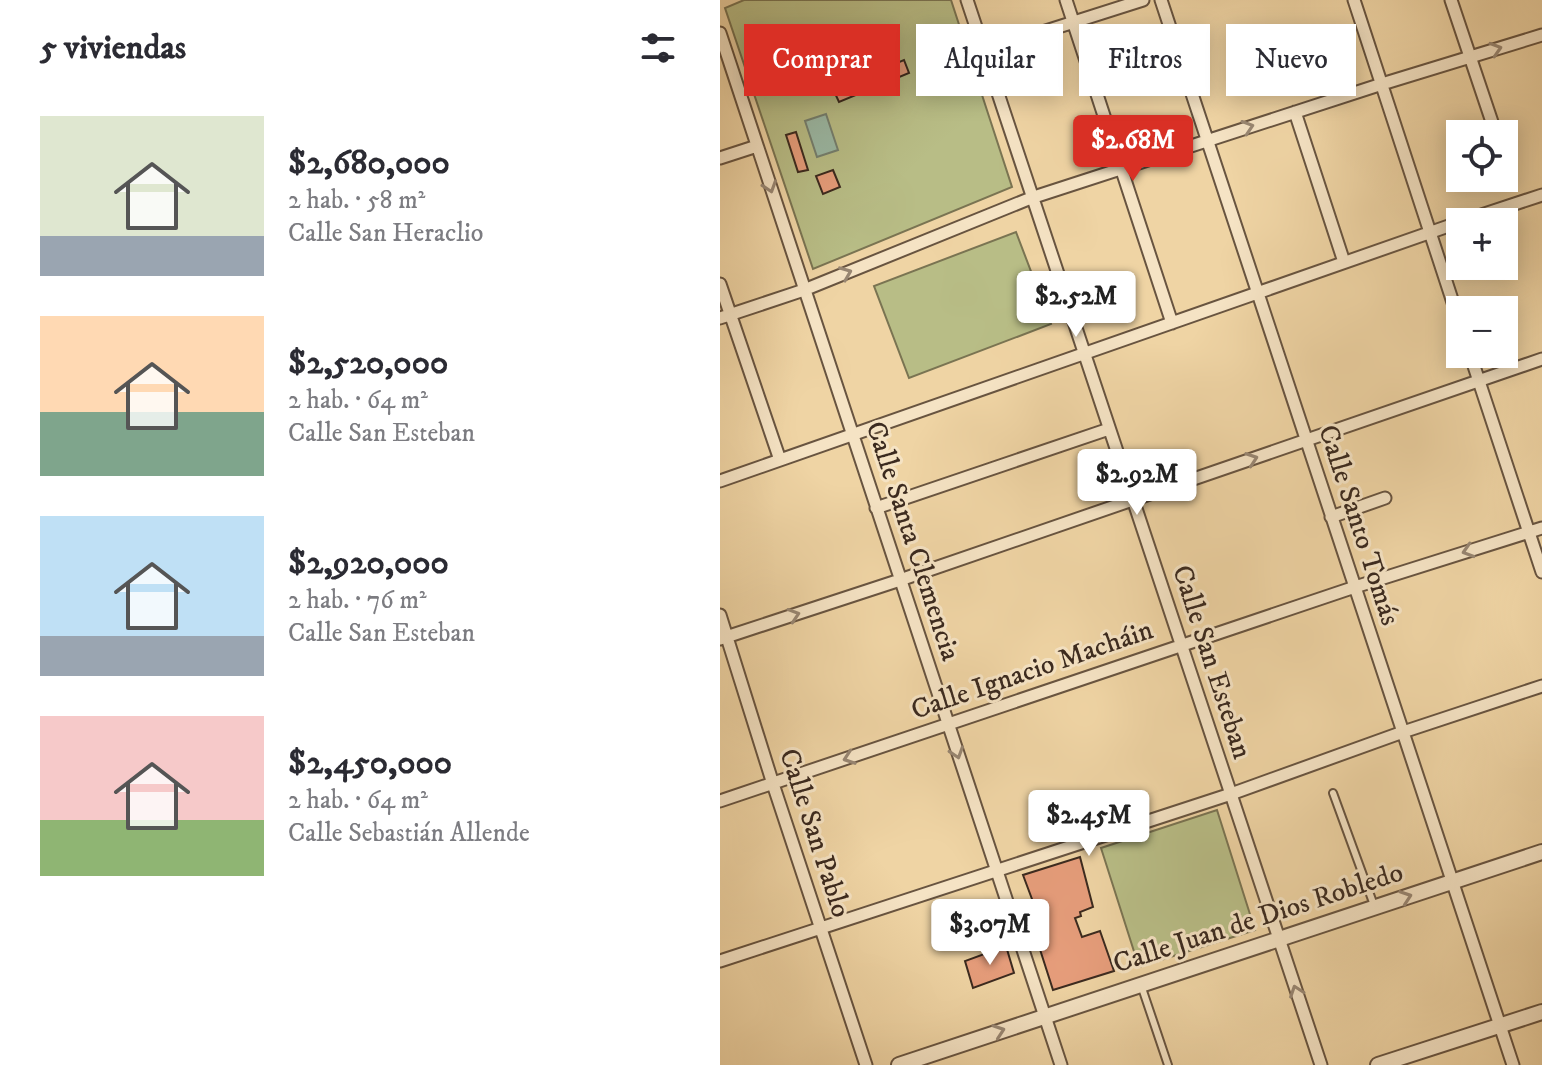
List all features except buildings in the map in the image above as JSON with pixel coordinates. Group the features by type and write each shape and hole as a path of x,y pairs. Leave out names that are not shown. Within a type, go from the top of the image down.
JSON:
{"street":[{"name":"Calle San Esteban","path":"967,0 975,24"},
{"path":"1066,0 1172,323"},
{"path":"1063,26 1143,0"},
{"name":"Calle Santo Tomás","path":"1161,0 1513,1065"},
{"path":"1354,0 1451,296"},
{"path":"1451,0 1491,120"},
{"name":"Calle Santa Clemencia","path":"720,33 1061,1065"},
{"path":"725,316 804,290 1031,198 1542,35"},
{"name":"Calle San Esteban","path":"998,96 1321,1065"},
{"path":"1295,112 1344,262"},
{"path":"720,158 757,146"},
{"path":"1503,208 1542,195"},
{"path":"720,481 1446,227"},
{"path":"720,284 725,316 780,460"},
{"path":"724,638 1542,359"},
{"path":"1474,368 1542,572"},
{"path":"876,508 1109,429"},
{"path":"1331,517 1385,498"},
{"name":"Calle Ignacio Macháin","path":"720,801 1180,645 1542,528"},
{"name":"Calle San Pablo","path":"720,615 724,638 866,1065"},
{"path":"720,961 1231,794 1542,686"},
{"name":"Calle Juan de Dios Robledo","path":"899,1065 1542,852"},
{"path":"1378,1065 1542,1012"}],"lane":[{"path":"1333,793 1375,908"},
{"path":"1141,985 1168,1065"}],"green space":[{"path":"744,0 951,0 959,24 916,24 916,96 982,96 1012,187 813,269 755,96 900,96 900,24 744,24 744,64 725,8"},
{"path":"1016,232 1051,324 909,378 874,286"},
{"path":"1217,810 1255,930 1139,967 1101,848"}],"shaded area":[{"path":"826,114 838,150 817,157 805,121"}]}
